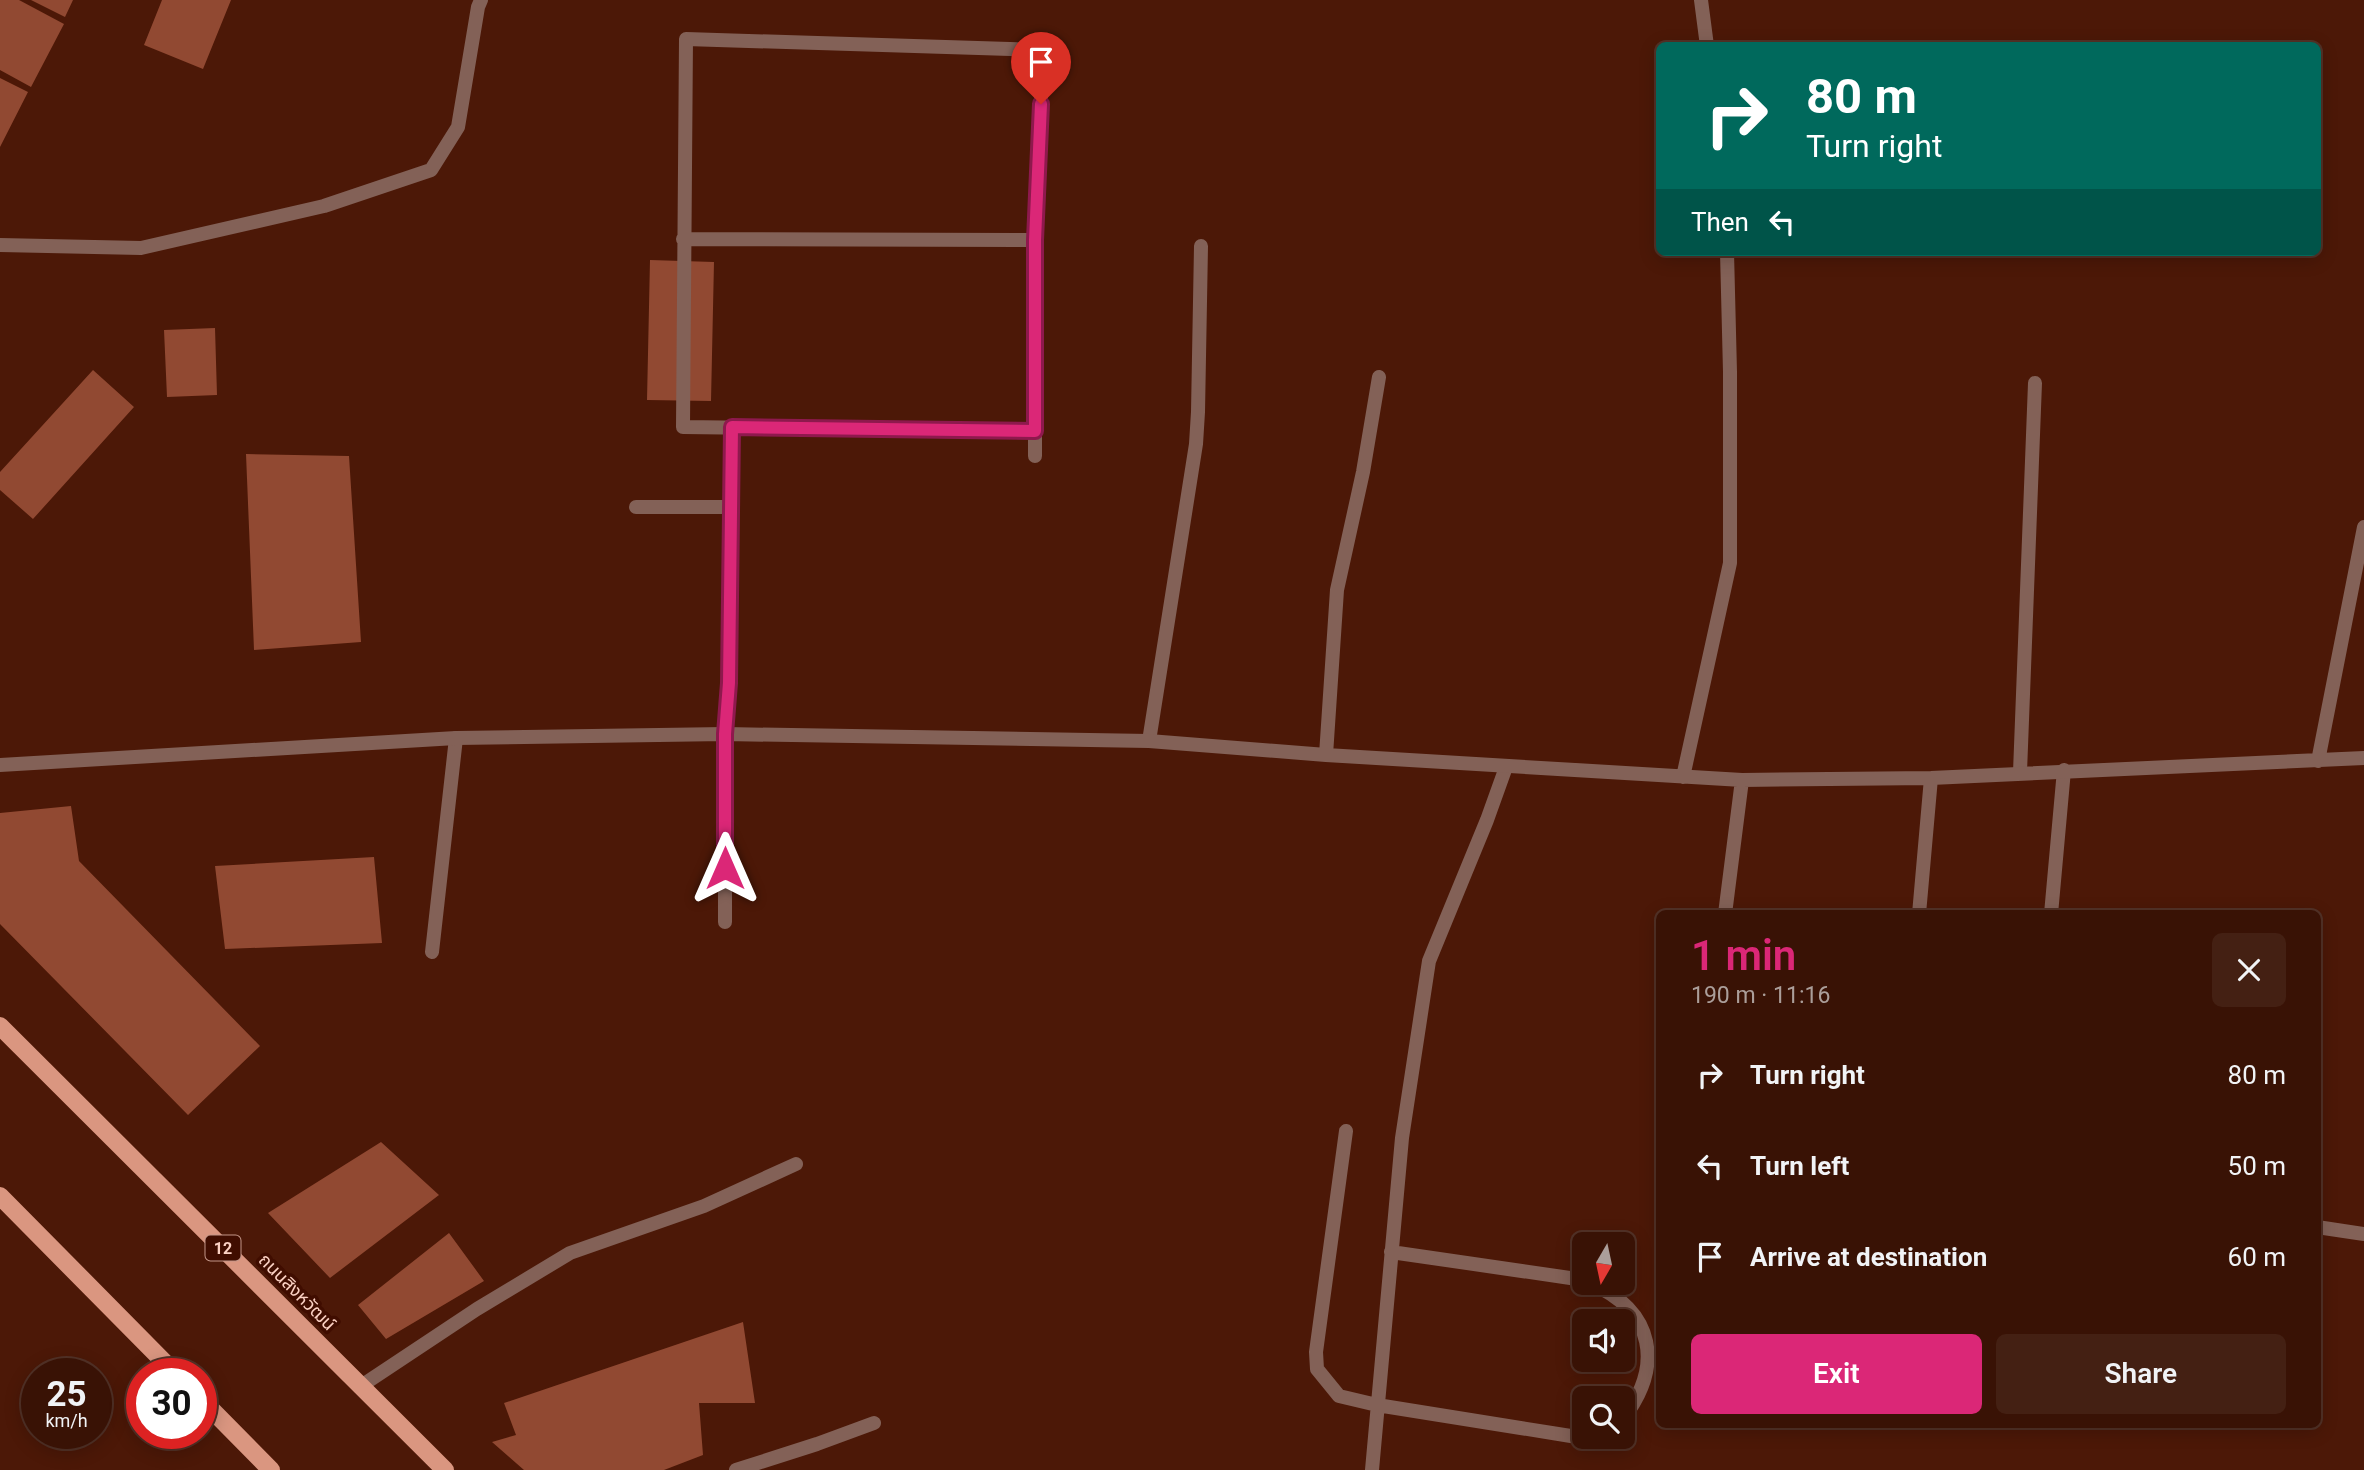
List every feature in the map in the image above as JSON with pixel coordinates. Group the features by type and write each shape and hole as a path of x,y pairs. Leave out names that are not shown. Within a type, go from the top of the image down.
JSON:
{"main road":[{"name":"ถนนสิงหวัฒน์","path":"0,1026 445,1470"},
{"path":"3,1204 160,1358"},
{"path":"217,1415 271,1470"}],"street":[{"path":"0,245 141,248 324,206 431,170 458,127 481,0"},
{"path":"1701,0 1706,42"},
{"path":"1035,431 683,427 686,39 1043,50 1035,240 1035,431 1035,456"},
{"path":"683,239 1035,240"},
{"path":"1149,741 1194,458 1198,412 1201,246"},
{"path":"1683,777 1730,563 1727,256"},
{"path":"1326,755 1337,590 1363,472 1379,377"},
{"path":"2020,772 2035,383"},
{"path":"725,922 725,734 729,683 732,427"},
{"path":"636,506 730,507"},
{"path":"2318,761 2364,527"},
{"path":"0,765 456,738 725,734 1149,741 1326,755 1742,780 1931,778 2364,758"},
{"path":"432,952 456,738"},
{"path":"1372,1470 1402,1138 1429,961 1487,820 1506,766"},
{"path":"2051,910 2064,770"},
{"path":"1919,910 1931,778"},
{"path":"1726,910 1742,780"},
{"path":"1346,1131 1316,1352 1317,1369 1339,1396 1377,1405 1572,1436"},
{"path":"361,1386 477,1309 570,1254 704,1206 796,1164"},
{"path":"2321,1228 2364,1234"},
{"path":"1391,1252 1572,1278"},
{"path":"1612,1295 1634,1312 1646,1337 1647,1368 1635,1404"},
{"path":"736,1470 874,1423"}],"building":[{"path":"0,0 19,0 64,24 31,87 0,70"},
{"path":"31,0 73,0 65,17"},
{"path":"162,0 231,0 203,69 144,45"},
{"path":"0,78 28,92 0,147"},
{"path":"650,260 714,262 711,401 647,400"},
{"path":"215,328 217,395 167,397 164,330"},
{"path":"93,370 134,407 33,519 0,490 0,472"},
{"path":"246,454 349,456 361,642 254,650"},
{"path":"71,806 79,861 260,1046 188,1115 0,924 0,813"},
{"path":"374,857 382,943 225,949 215,866"},
{"path":"381,1142 439,1195 330,1278 268,1213"},
{"path":"449,1233 484,1281 386,1339 358,1305"},
{"path":"743,1322 755,1403 699,1403 703,1455 664,1470 524,1470 492,1442 516,1435 504,1403"}],"route":[{"path":"725,868 725,734 729,683 732,427 1035,431 1035,240 1041,104"}]}
